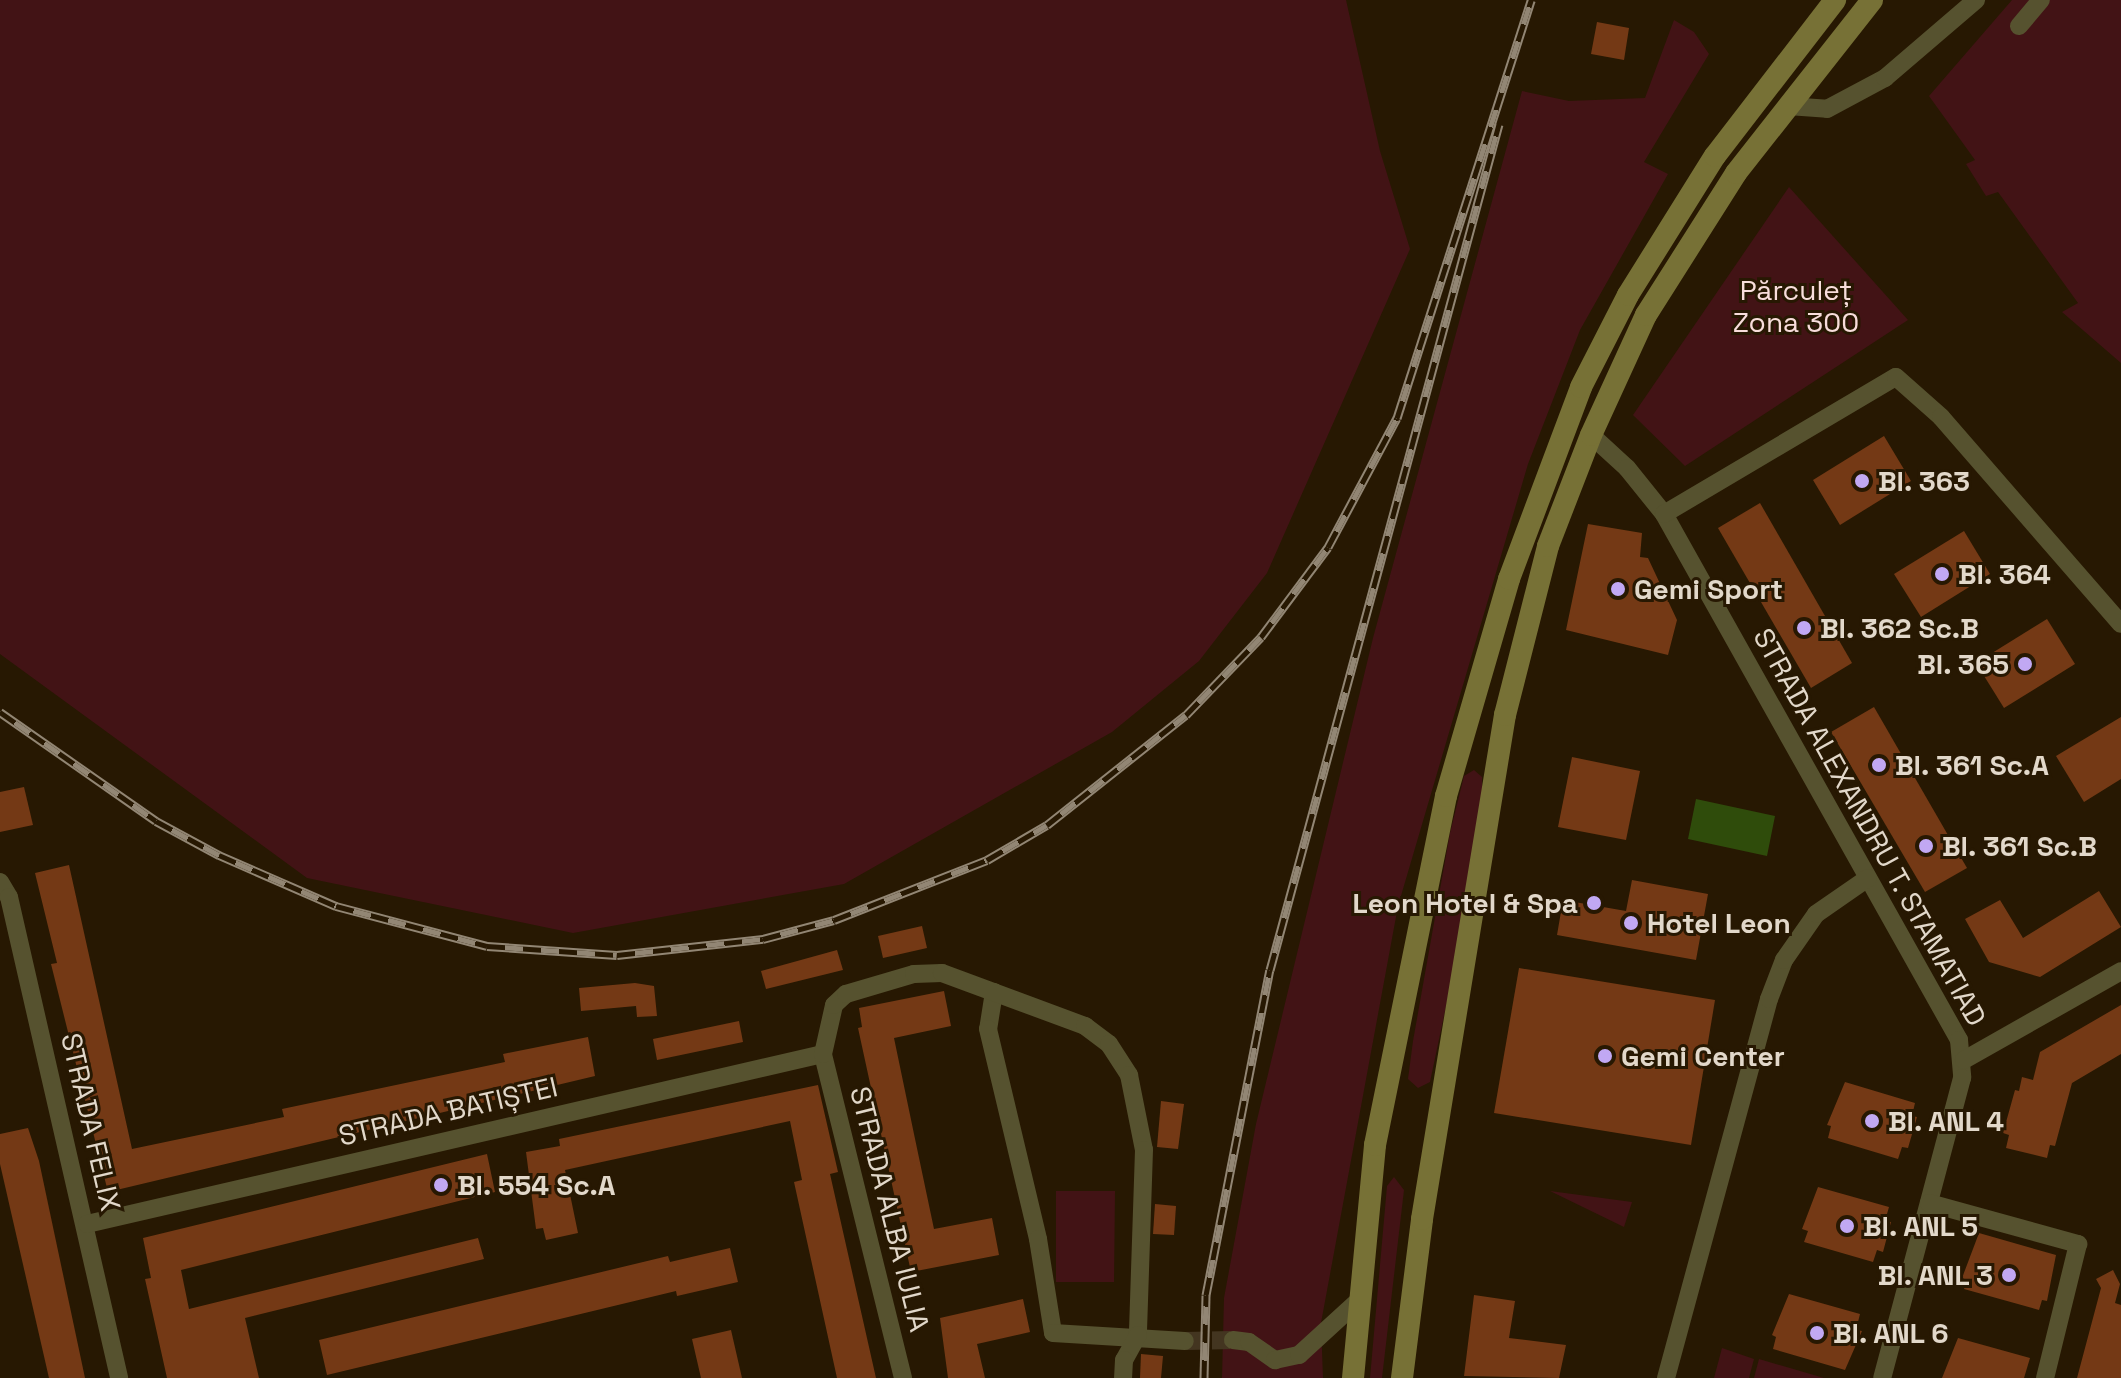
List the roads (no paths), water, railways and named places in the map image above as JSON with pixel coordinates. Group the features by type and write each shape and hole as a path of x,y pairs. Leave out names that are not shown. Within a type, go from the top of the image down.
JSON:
{"main road":[{"path":"1353,1378 1375,1145 1442,811 1509,579 1581,387 1628,295 1715,156 1835,0"},
{"path":"1402,1378 1422,1219 1505,715 1548,546 1591,435 1661,290 1736,173 1872,0"}],"street":[{"path":"1788,106 1827,109 1885,78 1976,0"},
{"path":"2019,26 2041,0"},
{"path":"1664,514 1896,377 1941,417 2121,624"},
{"name":"STRADA ALEXANDRU T. STAMATIAD","path":"1591,435 1627,468 1664,514 1948,1016 1964,1060 1882,1378"},
{"path":"1666,1378 1769,999 1784,960 1816,914 1868,878"},
{"name":"STRADA FELIX","path":"0,882 9,897 87,1224 119,1378"},
{"path":"1964,1060 2121,971"},
{"path":"823,1054 834,1005 863,986 914,974 942,973 1085,1026 1109,1044 1129,1075 1144,1150 1138,1335 1124,1360 1123,1378"},
{"path":"994,992 988,1029 1038,1239 1049,1323 1063,1337 1138,1335 1185,1341"},
{"name":"STRADA BATIȘTEI","path":"87,1224 823,1054"},
{"name":"STRADA ALBA IULIA","path":"823,1054 903,1378"},
{"path":"1929,1203 2078,1244 2045,1378"},
{"path":"1233,1340 1249,1342 1275,1360 1299,1355 1359,1300"}],"tunnel":[{"path":"1185,1341 1233,1340"}],"railway":[{"path":"0,712 156,821 219,855 336,906 487,946 617,955 763,939 834,920 987,860 1047,825 1186,715 1261,637 1328,547 1397,418 1531,0"},
{"path":"1204,1378 1206,1295 1270,970 1499,124"}],"place":[{"name":"Bl. 363","path":"1862,481"},
{"name":"Bl. 364","path":"1942,574"},
{"name":"Gemi Sport","path":"1618,589"},
{"name":"Bl. 362 Sc.B","path":"1804,628"},
{"name":"Bl. 365","path":"2025,664"},
{"name":"Bl. 361 Sc.A","path":"1879,765"},
{"name":"Bl. 361 Sc.B","path":"1926,846"},
{"name":"Leon Hotel & Spa","path":"1594,903"},
{"name":"Hotel Leon","path":"1631,923"},
{"name":"Gemi Center","path":"1605,1056"},
{"name":"Bl. ANL 4","path":"1872,1121"},
{"name":"Bl. 554 Sc.A","path":"441,1185"},
{"name":"Bl. ANL 5","path":"1847,1226"},
{"name":"Bl. ANL 3","path":"2009,1275"},
{"name":"Bl. ANL 6","path":"1817,1333"}],"park label":[{"name":"Părculeț Zona 300","path":"1796,306"}]}
